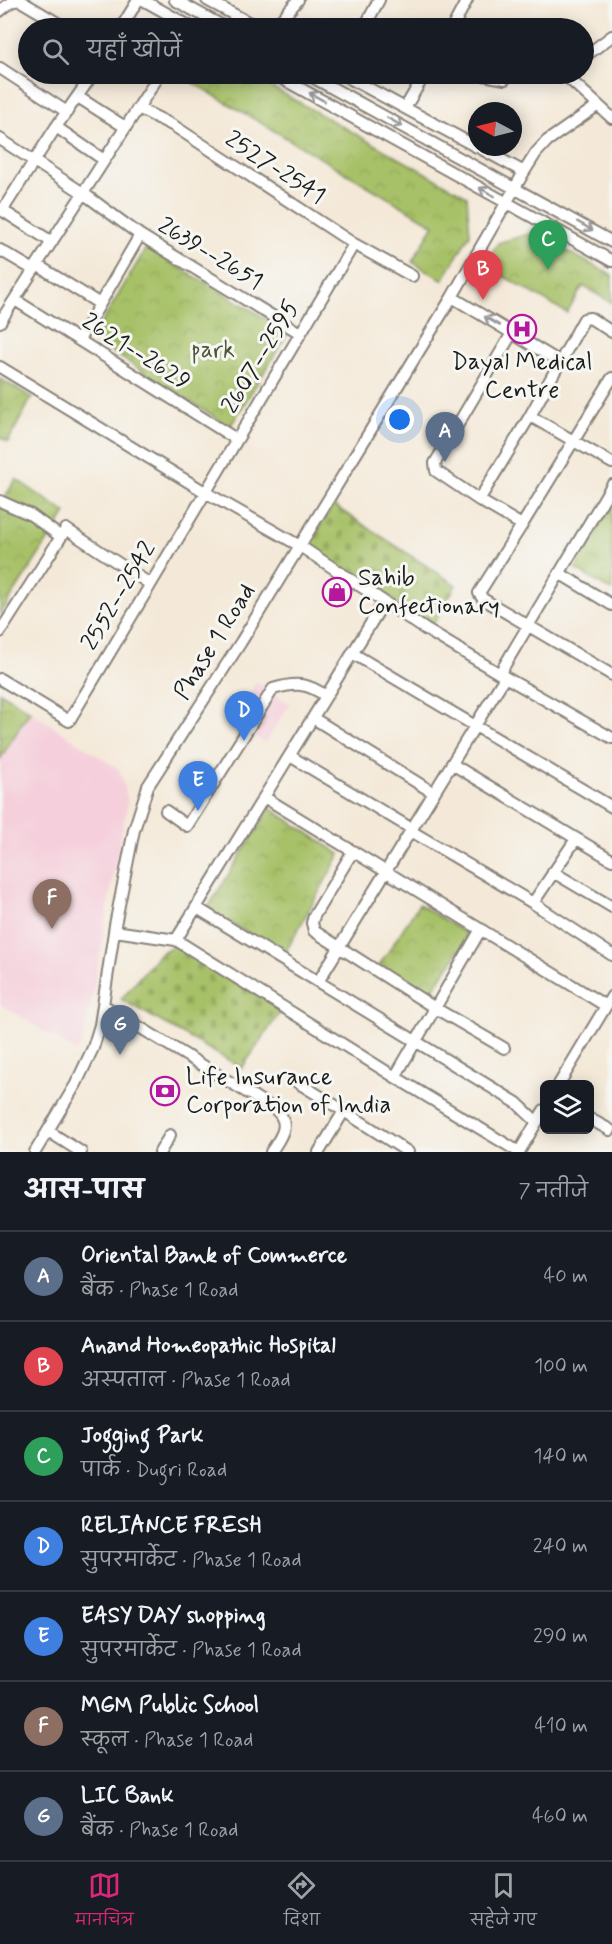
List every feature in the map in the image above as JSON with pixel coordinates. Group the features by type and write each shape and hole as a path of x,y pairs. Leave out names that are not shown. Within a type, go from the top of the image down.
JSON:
{"street":[{"path":"0,11 19,0 49,18"},
{"path":"127,18 140,0 173,18"},
{"path":"175,0 208,18"},
{"path":"207,0 240,18"},
{"path":"283,18 298,0"},
{"path":"369,18 379,0"},
{"path":"457,18 467,0"},
{"path":"594,50 612,36"},
{"path":"0,68 18,80"},
{"path":"24,84 67,112"},
{"path":"52,242 1,210 86,84"},
{"path":"0,321 154,84"},
{"path":"292,84 612,261"},
{"path":"326,84 612,242"},
{"path":"361,84 468,142"},
{"path":"405,108 419,84"},
{"path":"574,84 612,118"},
{"path":"78,97 125,128"},
{"name":"Phase 1 Road","path":"35,1152 84,1068 98,1032 134,830 148,786 300,546 452,297 536,153 547,141 597,106"},
{"name":"2527-2541","path":"138,108 174,126 354,244 412,276"},
{"path":"56,128 104,160"},
{"path":"0,139 83,193 140,235"},
{"path":"494,156 524,172"},
{"name":"2639--2651","path":"79,340 140,235 300,333"},
{"name":"2607--2595","path":"205,492 354,244"},
{"name":"2621--2629","path":"0,250 100,304"},
{"path":"452,297 560,362"},
{"name":"2621--2629","path":"15,300 236,439"},
{"path":"479,500 530,416 584,319 587,318 612,332"},
{"path":"512,333 435,463 436,471 522,525"},
{"path":"0,367 205,492 300,546 384,602 502,675 612,738"},
{"path":"612,378 479,593 483,598 612,675"},
{"path":"530,416 612,463"},
{"path":"318,982 452,764 529,624 612,485"},
{"name":"2552--2542","path":"0,679 69,721 205,492"},
{"path":"0,501 64,533 150,584"},
{"path":"0,632 64,533"},
{"path":"559,573 612,605"},
{"path":"176,940 384,602"},
{"path":"352,653 612,807"},
{"path":"166,811 187,826 273,689 291,684 312,686 326,696"},
{"path":"313,718 434,793"},
{"path":"290,756 533,903 612,955"},
{"path":"452,764 612,860"},
{"path":"264,797 481,929 609,1001 562,1080"},
{"path":"533,903 576,839"},
{"path":"353,851 314,916 312,923 314,931 435,1008 504,1048"},
{"path":"554,872 612,908"},
{"path":"197,908 517,1103 537,1122"},
{"path":"395,1077 481,929"},
{"path":"115,931 176,940 519,1152 540,1117"},
{"path":"103,1005 276,1110 283,1117 284,1129 271,1152"},
{"path":"297,1082 408,1152"},
{"path":"319,1152 344,1111"},
{"path":"594,1121 611,1129"},
{"path":"48,1131 81,1152"},
{"path":"160,1152 170,1135"}],"shaded area":[{"path":"256,682 290,704 265,743 232,722"},
{"path":"30,711 120,770 128,802 94,988 83,1038 77,1052 0,1004 0,759"}],"green space":[{"path":"195,84 266,84 467,196 470,234 443,280 412,262 434,225"},
{"path":"532,233 612,275 612,303 583,286 567,313 484,265 498,243"},
{"name":"park","path":"146,248 289,332 230,427 92,339"},
{"path":"0,379 32,397 8,442 0,437"},
{"path":"16,479 66,513 0,615 0,505"},
{"path":"333,505 456,585 433,625 307,548"},
{"path":"612,505 612,591 575,569"},
{"path":"0,692 30,711 0,759"},
{"path":"270,808 340,854 284,955 207,909"},
{"path":"419,904 470,936 428,996 379,966"},
{"path":"179,942 283,1008 242,1068 121,999 159,954"}],"place":[{"name":"Jogging Park","path":"548,270"},
{"name":"Anand Homeopathic Hospital","path":"483,300"},
{"name":"Dayal Medical Centre","path":"522,329"},
{"name":"Oriental Bank of Commerce","path":"445,462"},
{"name":"Sahib Confectionary","path":"337,592"},
{"name":"RELIANCE FRESH","path":"244,741"},
{"name":"EASY DAY shopping","path":"198,811"},
{"name":"MGM Public School","path":"52,929"},
{"name":"LIC Bank","path":"120,1055"},
{"name":"Life Insurance Corporation of India","path":"165,1091"}]}
